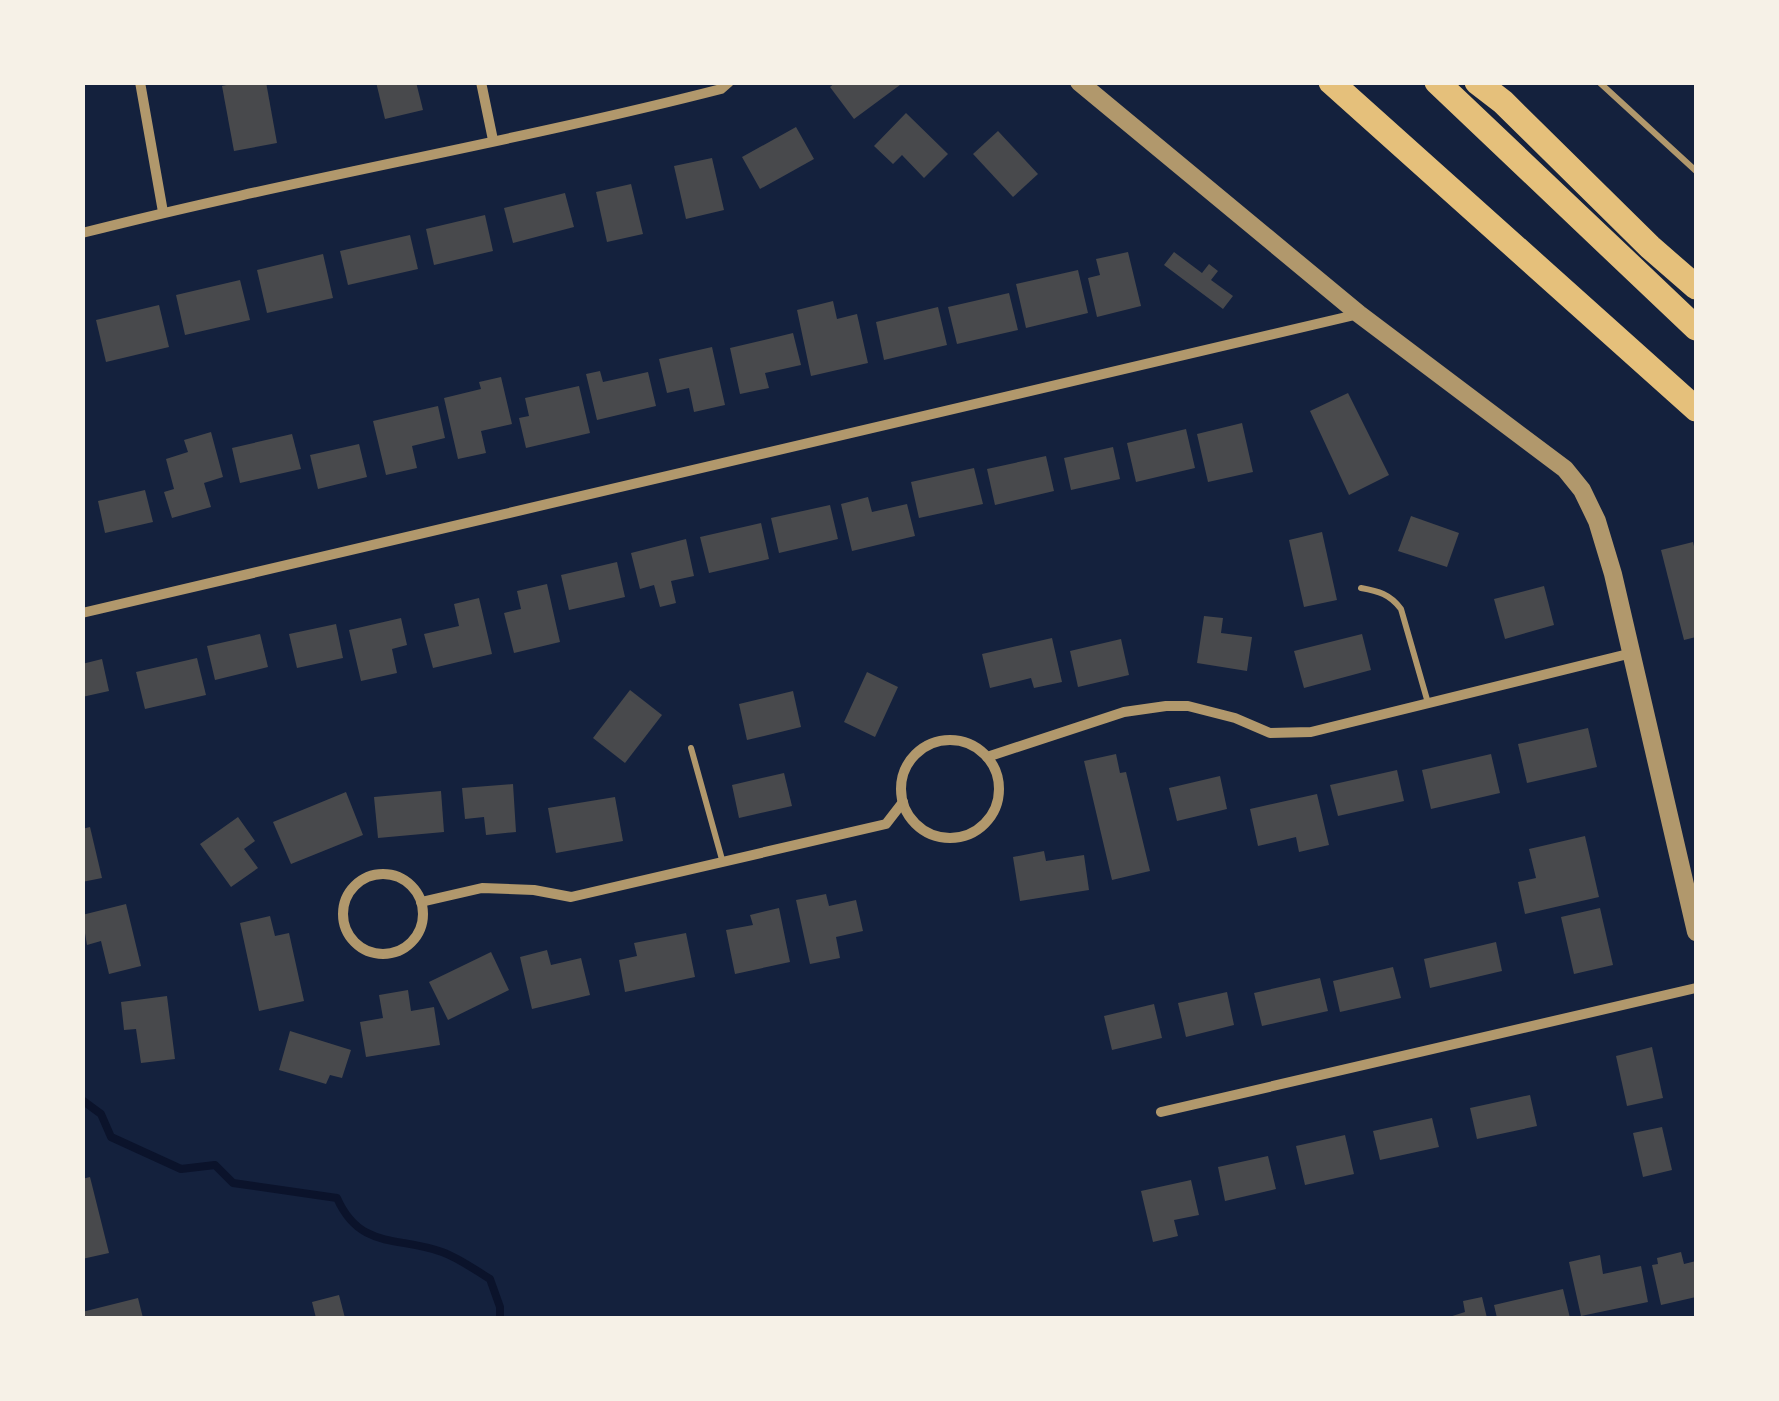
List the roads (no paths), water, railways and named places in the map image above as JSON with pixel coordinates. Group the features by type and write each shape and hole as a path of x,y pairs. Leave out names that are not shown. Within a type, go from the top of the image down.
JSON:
{"highway":[{"path":"1331,82 1696,412"},
{"path":"1436,82 1696,328"},
{"path":"1477,82 1504,102 1650,247 1696,286"}],"street":[{"path":"140,82 163,212"},
{"path":"481,82 492,140"},
{"path":"82,232 492,140 586,124 722,89 729,82"},
{"path":"1079,82 1359,314 1532,442 1582,490 1598,521 1696,932"},
{"path":"82,613 1359,314"},
{"path":"987,757 1124,712 1166,706 1188,706 1270,732 1310,732 1632,653"},
{"path":"959,740 975,746 996,770 998,802 980,828 951,838 935,836 921,828 903,802 905,770 926,745 959,740"},
{"path":"421,902 482,888 571,897 886,824 903,802"},
{"path":"395,876 406,882 421,902 420,929 414,940 391,954 365,950 347,930 344,917 350,892 370,877 395,876"},
{"path":"1160,1112 1696,988"}],"lane":[{"path":"1599,82 1696,170"},
{"path":"1361,588 1393,598 1400,609 1428,703"},
{"path":"691,748 723,864"}],"waterway":[{"path":"82,1100 101,1114 111,1137 181,1169 215,1165 233,1183 337,1198 346,1215 369,1234 455,1257 490,1279 500,1318"}]}
